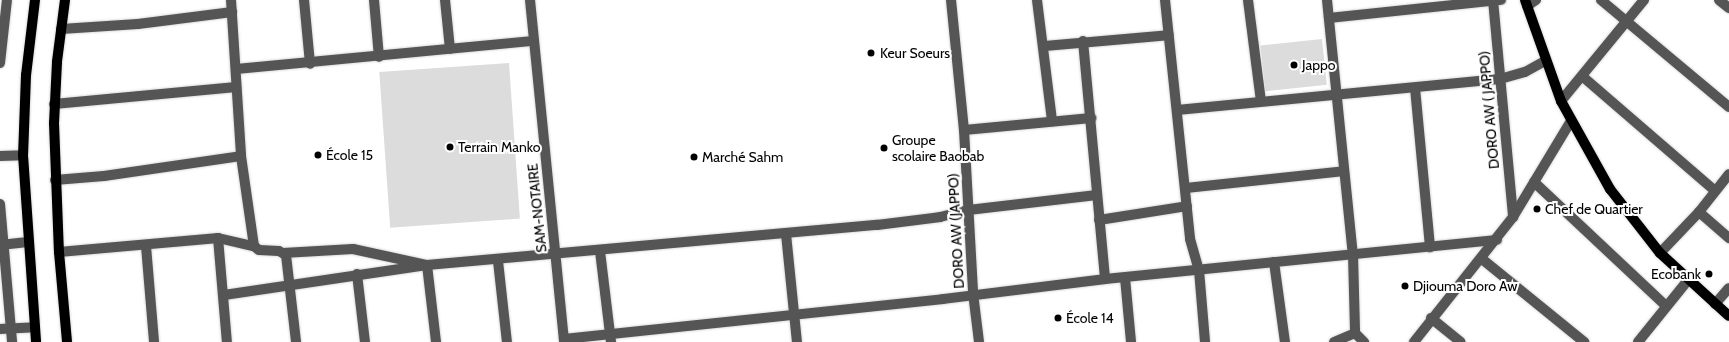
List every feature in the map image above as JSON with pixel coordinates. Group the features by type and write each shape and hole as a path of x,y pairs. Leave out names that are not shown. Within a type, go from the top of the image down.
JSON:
{"main road":[{"path":"35,0 26,75 23,155 36,342"},
{"path":"65,0 54,104 55,180 59,252 67,342"},
{"path":"1526,3 1545,61 1561,101 1610,189 1660,253 1728,317"}],"street":[{"path":"231,0 241,156 254,246"},
{"path":"304,0 310,64"},
{"path":"374,0 379,57"},
{"path":"445,0 450,49"},
{"name":"SAM-NOTAIRE","path":"530,0 564,340"},
{"name":"DORO AW (JAPPO)","path":"951,0 964,130 973,293 979,342"},
{"path":"1037,0 1044,46 1052,121"},
{"path":"1165,0 1186,188 1190,238 1199,270 1205,342"},
{"path":"1248,0 1261,101"},
{"path":"1327,0 1354,254 1355,333 1364,342"},
{"path":"1329,18 1496,0"},
{"name":"DORO AW ( JAPPO)","path":"1496,0 1500,79 1513,217"},
{"path":"1526,3 1536,0"},
{"path":"1601,0 1729,107"},
{"path":"1561,101 1644,0"},
{"path":"1719,0 1729,8"},
{"path":"0,63 4,4"},
{"path":"61,29 138,24 232,12"},
{"path":"1044,46 1084,41 1169,35"},
{"path":"236,69 310,64 534,41"},
{"path":"1084,41 1096,195 1105,279"},
{"path":"1177,110 1500,79 1525,72 1545,61"},
{"path":"1582,76 1715,191"},
{"path":"54,104 236,87"},
{"path":"1415,88 1430,247"},
{"path":"964,130 1091,118"},
{"path":"1414,342 1431,318 1497,240 1513,217 1571,121"},
{"path":"0,156 23,155"},
{"path":"55,180 104,176 241,156"},
{"path":"1186,188 1344,171"},
{"path":"1660,253 1699,212 1729,174"},
{"path":"1534,182 1666,306"},
{"path":"224,295 357,274 427,265 556,256 786,234 940,217 969,210 1096,195"},
{"path":"0,204 1,244 12,342"},
{"path":"1099,220 1187,206"},
{"path":"1699,212 1729,238"},
{"path":"786,234 797,342"},
{"path":"218,238 224,295 226,342"},
{"path":"59,252 146,246 218,238 254,246 259,250 283,253 353,249 427,265"},
{"path":"564,340 610,338 794,313 936,300 973,293 1497,240"},
{"path":"1,244 28,242"},
{"path":"146,246 154,342"},
{"path":"600,251 610,338"},
{"path":"283,253 287,258 296,342"},
{"path":"1482,259 1584,342"},
{"path":"498,260 508,342"},
{"path":"1274,262 1285,342"},
{"path":"427,265 436,342"},
{"path":"357,274 365,342"},
{"path":"1125,278 1131,342"},
{"path":"1638,342 1688,280"},
{"path":"1715,304 1729,288"},
{"path":"1431,318 1462,342"},
{"path":"0,329 35,327"},
{"path":"1334,342 1355,333"}],"shaded area":[{"name":"Jappo","path":"1322,39 1327,85 1265,91 1260,45"},
{"name":"Terrain Manko","path":"509,63 520,219 390,228 379,72"}],"place":[{"name":"Keur Soeurs","path":"871,53"},
{"name":"Jappo","path":"1294,65"},
{"name":"Terrain Manko","path":"450,147"},
{"name":"Groupe scolaire Baobab","path":"884,148"},
{"name":"École 15","path":"318,155"},
{"name":"Marché Sahm","path":"694,157"},
{"name":"Chef de Quartier","path":"1537,209"},
{"name":"Ecobank","path":"1709,274"},
{"name":"Djiouma Doro Aw","path":"1405,286"},
{"name":"École 14","path":"1058,318"}]}
